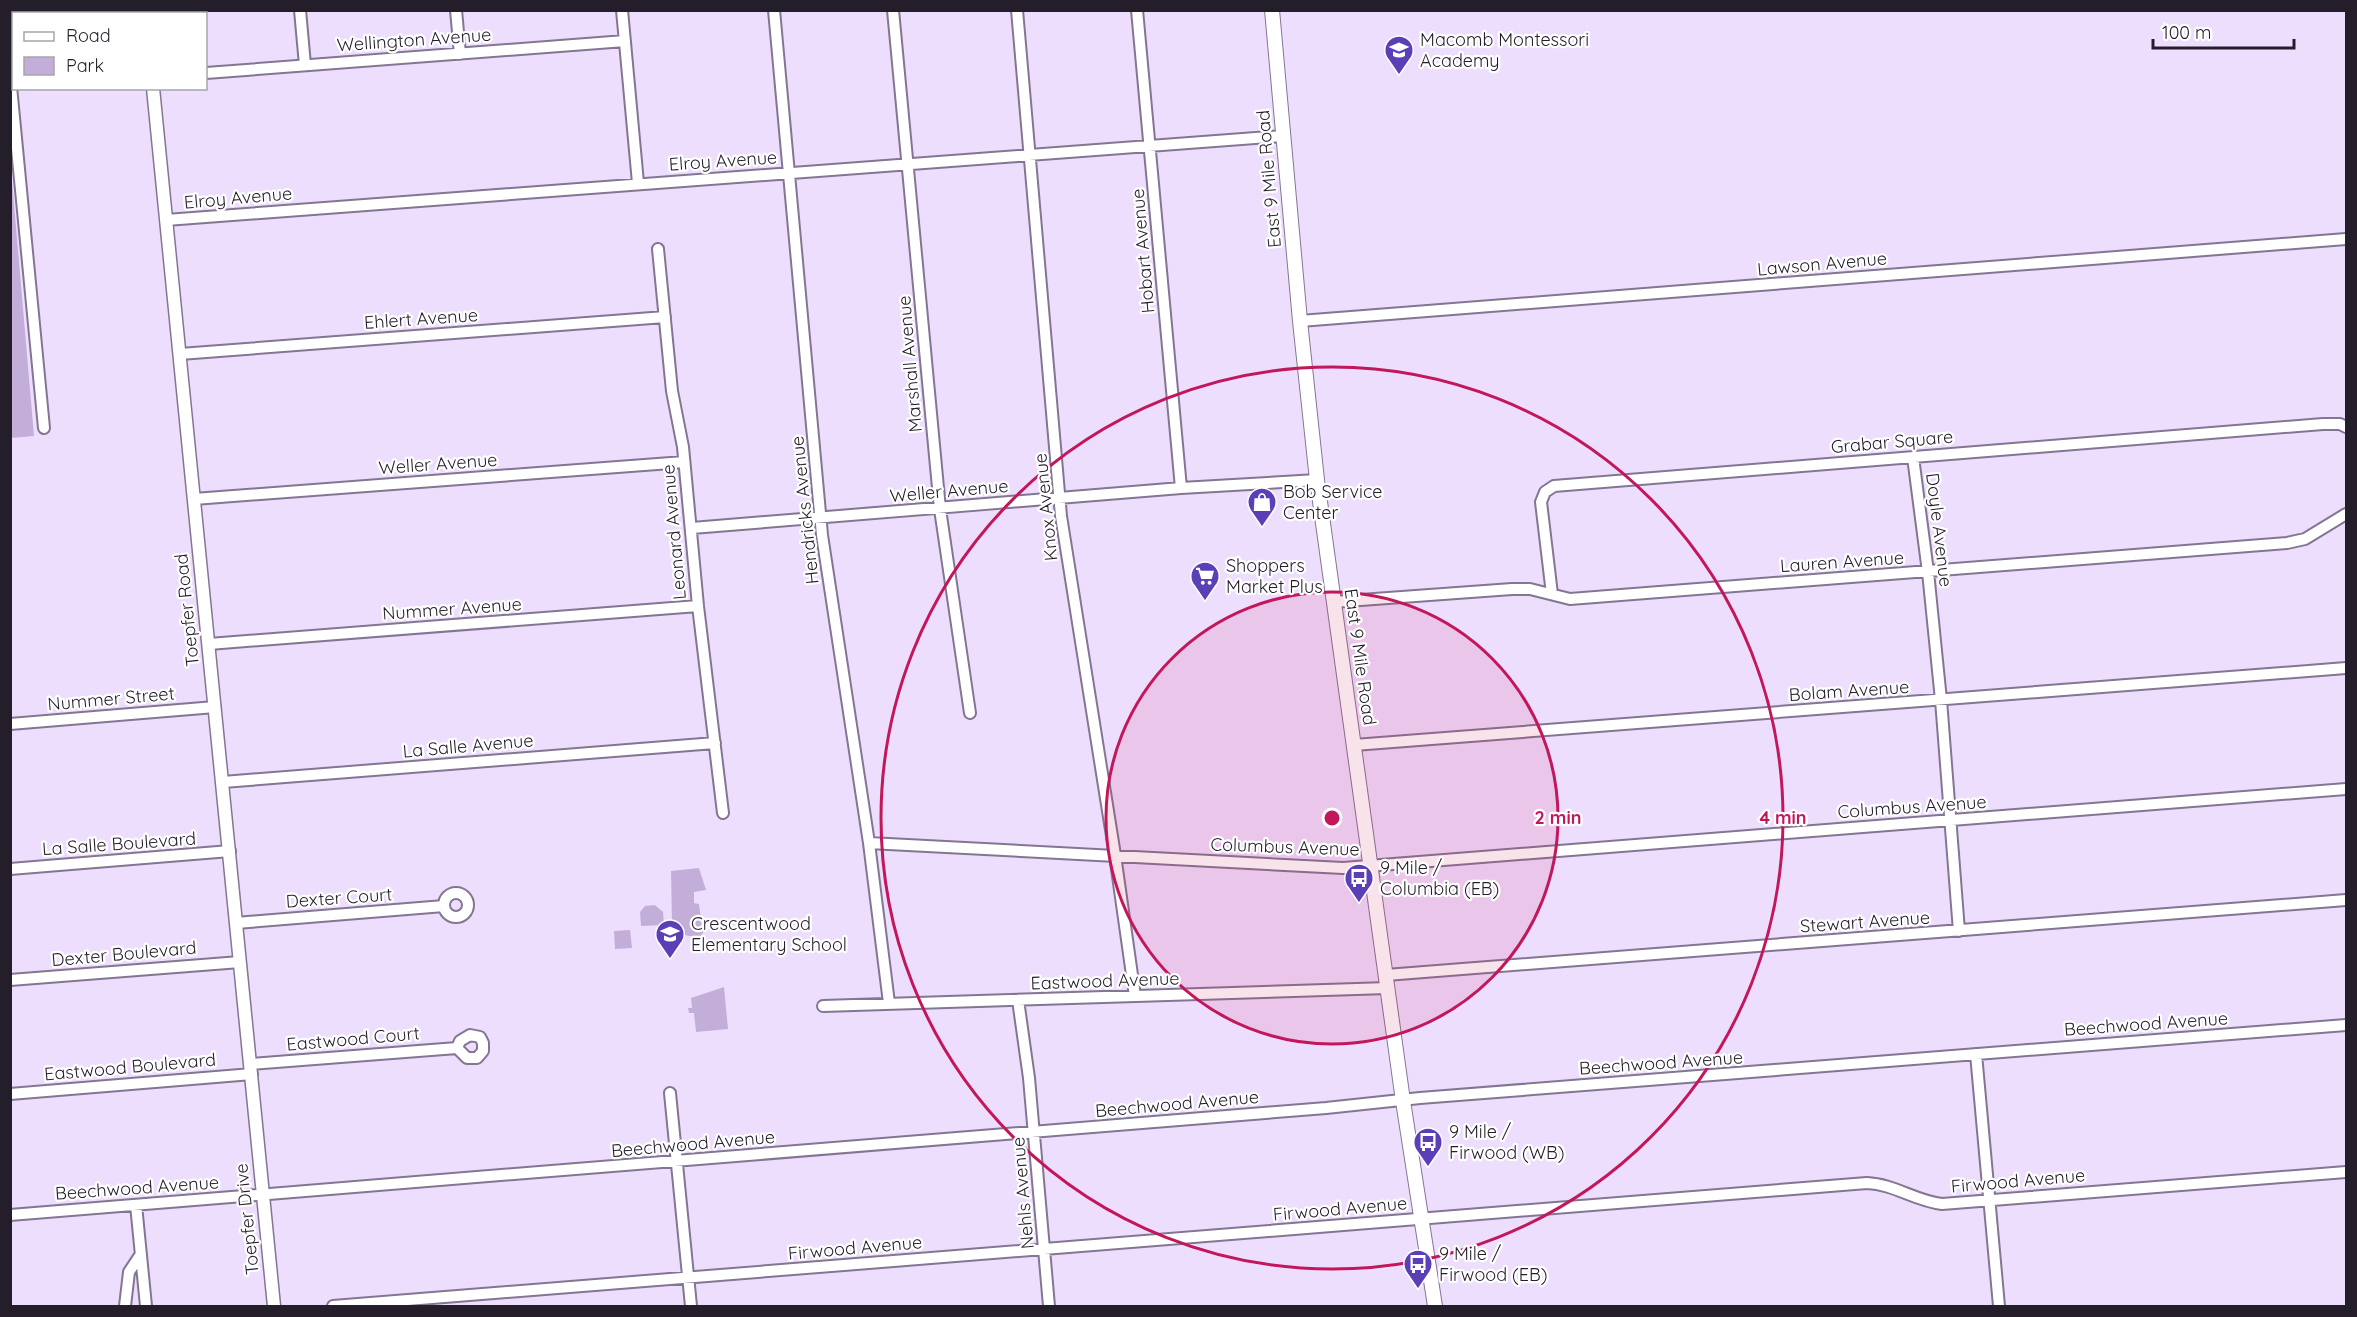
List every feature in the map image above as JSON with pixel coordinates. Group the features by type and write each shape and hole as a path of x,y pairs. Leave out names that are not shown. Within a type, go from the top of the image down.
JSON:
{"main road":[{"name":"East 9 Mile Road","path":"1272,10 1317,480 1403,1101 1435,1306"}],"street":[{"path":"300,10 305,65"},
{"path":"456,10 460,54"},
{"path":"622,10 638,183"},
{"name":"Hendricks Avenue","path":"774,10 822,535 869,843 889,1003"},
{"name":"Marshall Avenue","path":"893,10 940,508 970,713"},
{"name":"Knox Avenue","path":"1017,10 1060,499 1135,996"},
{"name":"Hobart Avenue","path":"1137,10 1181,488"},
{"name":"Wellington Avenue","path":"207,73 625,41"},
{"path":"10,76 44,428"},
{"name":"Toepfer Road","path":"153,90 252,1069 256,1128"},
{"name":"Elroy Avenue","path":"166,220 1283,136"},
{"name":"Lawson Avenue","path":"1300,321 2346,239"},
{"name":"Leonard Avenue","path":"658,249 672,391 692,528 690,536 723,813"},
{"name":"Ehlert Avenue","path":"180,354 664,317"},
{"name":"Grabar Square","path":"1552,594 1541,507 1542,497 1548,488 1566,484 2323,424 2340,424 2346,427"},
{"name":"Doyle Avenue","path":"1913,457 1941,700 1959,931"},
{"name":"Weller Avenue","path":"194,499 684,462"},
{"name":"Weller Avenue","path":"692,528 1181,488 1317,480"},
{"name":"Lauren Avenue","path":"1333,602 1512,589 1530,589 1570,599 2294,542 2305,539 2346,514"},
{"name":"Nummer Avenue","path":"209,644 698,606"},
{"name":"Bolam Avenue","path":"1354,746 2346,668"},
{"name":"Nummer Street","path":"10,724 215,707"},
{"name":"La Salle Avenue","path":"223,782 715,743"},
{"name":"Columbus Avenue","path":"869,843 1332,868 1371,867 2346,789"},
{"name":"La Salle Boulevard","path":"10,869 230,851"},
{"name":"Stewart Avenue","path":"1387,982 1959,931 2346,900"},
{"name":"Dexter Court","path":"237,923 444,906"},
{"name":"Dexter Boulevard","path":"10,980 240,962"},
{"name":"Eastwood Avenue","path":"823,1006 1135,996 1387,982"},
{"name":"Nehls Avenue","path":"1018,1000 1029,1078 1049,1306"},
{"name":"Beechwood Avenue","path":"10,1215 677,1162 1420,1098 2346,1025"},
{"name":"Eastwood Court","path":"252,1069 457,1048"},
{"path":"1976,1054 1999,1306"},
{"name":"Eastwood Boulevard","path":"10,1094 252,1069"},
{"path":"670,1093 691,1306"},
{"name":"Toepfer Drive","path":"256,1128 274,1306"},
{"name":"Firwood Avenue","path":"333,1306 1867,1183 1882,1184 1934,1203 2346,1172"},
{"path":"136,1205 146,1306"},
{"path":"125,1306 129,1272 141,1253"}],"green space":[{"path":"11,169 34,436 10,438"},
{"path":"699,868 706,890 694,892 694,903 699,904 702,928 706,929 699,938 685,935 683,930 674,928 672,924 671,871"},
{"path":"655,905 663,912 664,925 641,926 640,912 645,906"},
{"path":"630,930 632,948 615,949 614,931"},
{"path":"724,987 728,1029 696,1032 694,1013 689,1013 688,1008 692,1008 691,998"}],"place":[{"name":"Macomb Montessori Academy","path":"1399,76"},
{"name":"Bob Service Center","path":"1262,528"},
{"name":"Shoppers Market Plus","path":"1205,602"},
{"name":"9 Mile / Columbia (EB)","path":"1359,904"},
{"name":"Crescentwood Elementary School","path":"670,960"},
{"name":"9 Mile / Firwood (WB)","path":"1428,1168"},
{"name":"9 Mile / Firwood (EB)","path":"1418,1290"}]}
